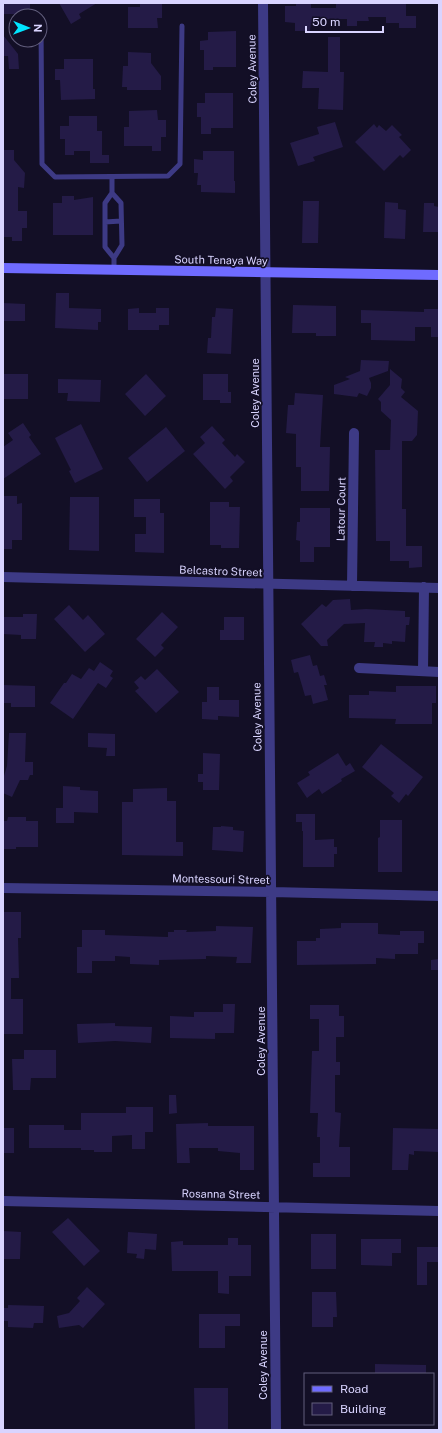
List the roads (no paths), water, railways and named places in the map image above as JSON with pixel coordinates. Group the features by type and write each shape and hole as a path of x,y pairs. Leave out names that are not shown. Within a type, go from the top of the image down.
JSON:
{"street":[{"name":"Coley Avenue","path":"263,3 276,1430"},
{"name":"South Tenaya Way","path":"3,268 439,275"},
{"name":"Latour Court","path":"352,586 354,433"},
{"name":"Belcastro Street","path":"3,578 439,588"},
{"path":"423,671 424,587"},
{"path":"359,668 439,672"},
{"name":"Montessouri Street","path":"3,888 439,896"},
{"name":"Rosanna Street","path":"3,1201 439,1211"}],"lane":[{"path":"41,48 42,164 55,178 168,176 180,164 182,26"},
{"path":"112,177 112,193 105,203 105,247 114,258"},
{"path":"112,193 121,203 122,245 114,258 114,270"},
{"path":"105,222 121,221"}]}
